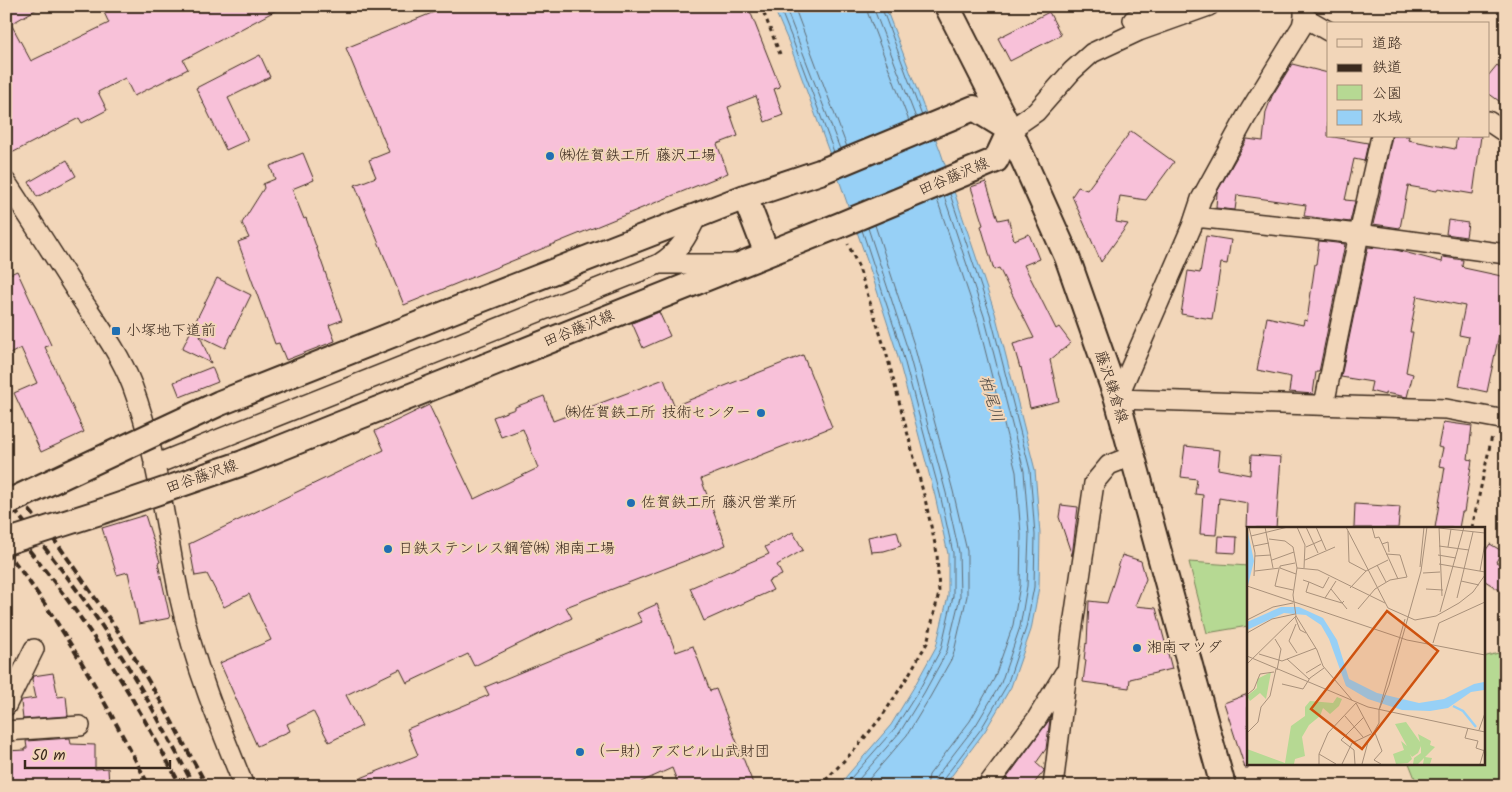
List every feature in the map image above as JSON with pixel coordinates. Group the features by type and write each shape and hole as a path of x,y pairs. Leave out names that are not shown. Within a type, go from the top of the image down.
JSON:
{"main road":[{"name":"藤沢鎌倉線","path":"947,6 1010,130 1067,257 1117,399 1223,786"},
{"path":"6,503 220,404 698,214 820,172 974,108 1010,130"},
{"name":"田谷藤沢線","path":"6,542 243,463 840,225 996,160 1010,130"},
{"path":"745,197 767,254"}],"street":[{"path":"1132,21 1168,6"},
{"path":"1010,130 1036,112 1072,71 1092,53 1139,31 1209,6"},
{"path":"1304,11 1327,30"},
{"path":"1304,11 1302,26 1246,117 1201,200 1117,399 1446,409 1501,418"},
{"path":"1490,122 1506,132"},
{"path":"1324,405 1381,138"},
{"path":"6,182 116,352 134,393 154,465 180,600 195,657 220,728 244,786"},
{"path":"154,465 659,264 672,256 681,246 698,214"},
{"path":"1195,217 1359,234 1506,254"},
{"path":"659,264 742,264"},
{"path":"1054,786 1068,668 1094,483 1109,464 1132,456"},
{"path":"6,706 34,649"},
{"path":"986,786 1036,720 1068,668"},
{"path":"6,731 80,726"}],"path":[{"path":"761,6 780,54"},
{"path":"820,786 858,746 883,715 905,681 927,643 939,593 937,553 925,499 886,352 859,268 840,225"},
{"path":"1472,527 1501,418"}],"green space":[{"path":"1189,562 1247,566 1247,626 1207,633"},
{"path":"1506,651 1506,786 1418,786 1409,764 1484,764 1484,657"}],"water":[{"name":"柏尾川","path":"773,6 885,6 940,150 995,313 1035,470 1040,534 1039,587 1031,630 1011,687 985,731 944,786 838,786 891,725 936,647 948,596 948,554 935,496 896,350 836,171 789,43"}],"building":[{"path":"6,6 42,6 11,24 31,61 109,23 101,6 284,6 183,60 188,69 134,96 125,78 98,92 107,110 82,123 79,118 6,156"},
{"name":"㈱佐賀鉄工所 藤沢工場","path":"449,6 748,6 780,87 774,89 783,115 765,122 756,96 728,107 738,136 717,144 728,173 404,305 355,185 376,177 369,160 389,152 346,48"},
{"path":"1049,12 1061,35 1010,61 998,38"},
{"path":"260,55 270,77 228,98 248,140 226,150 196,88"},
{"path":"1292,64 1327,73 1327,138 1339,138 1368,143 1364,161 1354,159 1345,200 1355,201 1350,222 1304,216 1306,205 1237,195 1235,210 1216,208 1217,192 1247,139 1263,141 1266,112 1272,96"},
{"path":"1497,65 1506,72 1506,106 1490,94 1490,74"},
{"path":"1131,131 1174,162 1146,200 1120,196 1116,222 1128,224 1101,262 1072,196 1078,187 1087,190"},
{"path":"1392,138 1408,138 1408,140 1455,149 1457,138 1481,138 1473,194 1438,188 1437,191 1408,186 1400,228 1373,224"},
{"path":"303,153 314,180 292,189 304,219 306,218 342,320 329,325 335,341 286,360 279,343 275,344 238,242 249,238 242,223 264,188 263,184 275,179 270,166"},
{"path":"67,160 76,176 37,197 29,182"},
{"path":"986,182 998,220 1008,218 1014,240 1029,234 1039,259 1024,265 1056,329 1059,327 1071,343 1050,360 1059,401 1030,408 1021,367 1013,344 1034,338 999,268 994,270 971,187"},
{"path":"1448,220 1468,223 1466,237 1446,234"},
{"path":"1206,236 1231,240 1227,264 1221,263 1212,319 1181,314 1188,271 1200,273"},
{"path":"1319,241 1345,244 1319,372 1316,372 1313,394 1289,392 1291,377 1257,370 1267,317 1303,325 1304,320 1307,321"},
{"path":"1368,247 1396,250 1442,262 1443,257 1463,260 1462,266 1464,268 1506,277 1506,301 1487,392 1459,386 1469,337 1459,335 1465,306 1417,296 1410,332 1413,332 1406,372 1413,374 1407,397 1385,393 1385,395 1370,391 1372,382 1341,377"},
{"path":"17,271 51,345 45,347 84,432 41,452 14,393 37,383 21,348 6,356 6,276"},
{"path":"217,278 251,295 225,348 200,336 211,363 182,349"},
{"path":"659,312 670,336 643,348 632,323"},
{"path":"803,355 832,427 701,479 726,545 566,607 572,618 474,666 468,654 407,683 400,669 346,695 362,726 329,742 313,711 287,724 290,731 257,746 220,663 271,640 249,594 224,607 207,574 195,576 189,544 384,450 375,431 429,405 474,499 538,468 523,429 501,437 493,417 515,409 515,407 544,396 553,421 664,379 674,406"},
{"path":"212,367 218,382 180,397 174,382"},
{"path":"1443,422 1472,426 1468,459 1472,460 1464,512 1462,512 1459,527 1435,527 1445,467 1439,466 1443,448 1438,447"},
{"path":"1185,446 1220,450 1218,469 1250,475 1251,455 1281,457 1276,527 1247,527 1248,503 1219,498 1216,535 1200,534 1203,495 1195,494 1197,479 1181,477"},
{"path":"1355,504 1400,507 1398,527 1354,527"},
{"path":"1061,505 1078,507 1072,556 1059,517"},
{"path":"145,515 160,562 158,563 170,618 139,624 128,572 117,575 102,528"},
{"path":"897,531 901,546 884,551 871,552 868,537"},
{"path":"793,532 803,550 777,565 782,575 768,581 773,590 704,621 690,588 769,554 765,547"},
{"path":"1219,536 1237,537 1236,553 1218,552"},
{"path":"1490,544 1502,551 1496,562 1506,568 1506,594 1484,582 1484,553"},
{"path":"1122,555 1141,561 1146,579 1135,606 1156,608 1172,669 1130,679 1129,688 1083,682 1089,601 1107,603"},
{"path":"657,604 676,652 693,646 710,691 716,689 754,786 679,786 672,768 641,782 642,786 341,786 418,755 407,729 489,695 485,687 642,622 637,613"},
{"path":"53,673 58,697 66,696 68,716 23,719 22,700 36,698 33,676"},
{"path":"1247,694 1248,768 1245,768 1224,703"},
{"path":"1050,719 1046,749 1036,763 1044,771 1032,786 1001,786"},
{"path":"70,738 71,744 95,745 95,769 108,768 109,786 6,786 6,751 25,750 27,748 26,741"}],"railway":[{"path":"6,482 59,546 122,637 160,700 207,786"},
{"path":"6,500 61,568 99,622 144,694 194,786"},
{"path":"6,522 55,583 111,664 181,786"},
{"path":"6,551 27,578 83,665 149,786"}],"place":[{"name":"㈱佐賀鉄工所 藤沢工場","path":"550,156"},
{"name":"小塚地下道前","path":"116,331"},
{"name":"㈱佐賀鉄工所 技術センター","path":"761,413"},
{"name":"佐賀鉄工所 藤沢営業所","path":"631,503"},
{"name":"日鉄ステンレス鋼管㈱ 湘南工場","path":"388,549"},
{"name":"湘南マツダ","path":"1137,648"},
{"name":"（一財）アズビル山武財団","path":"580,752"}]}
